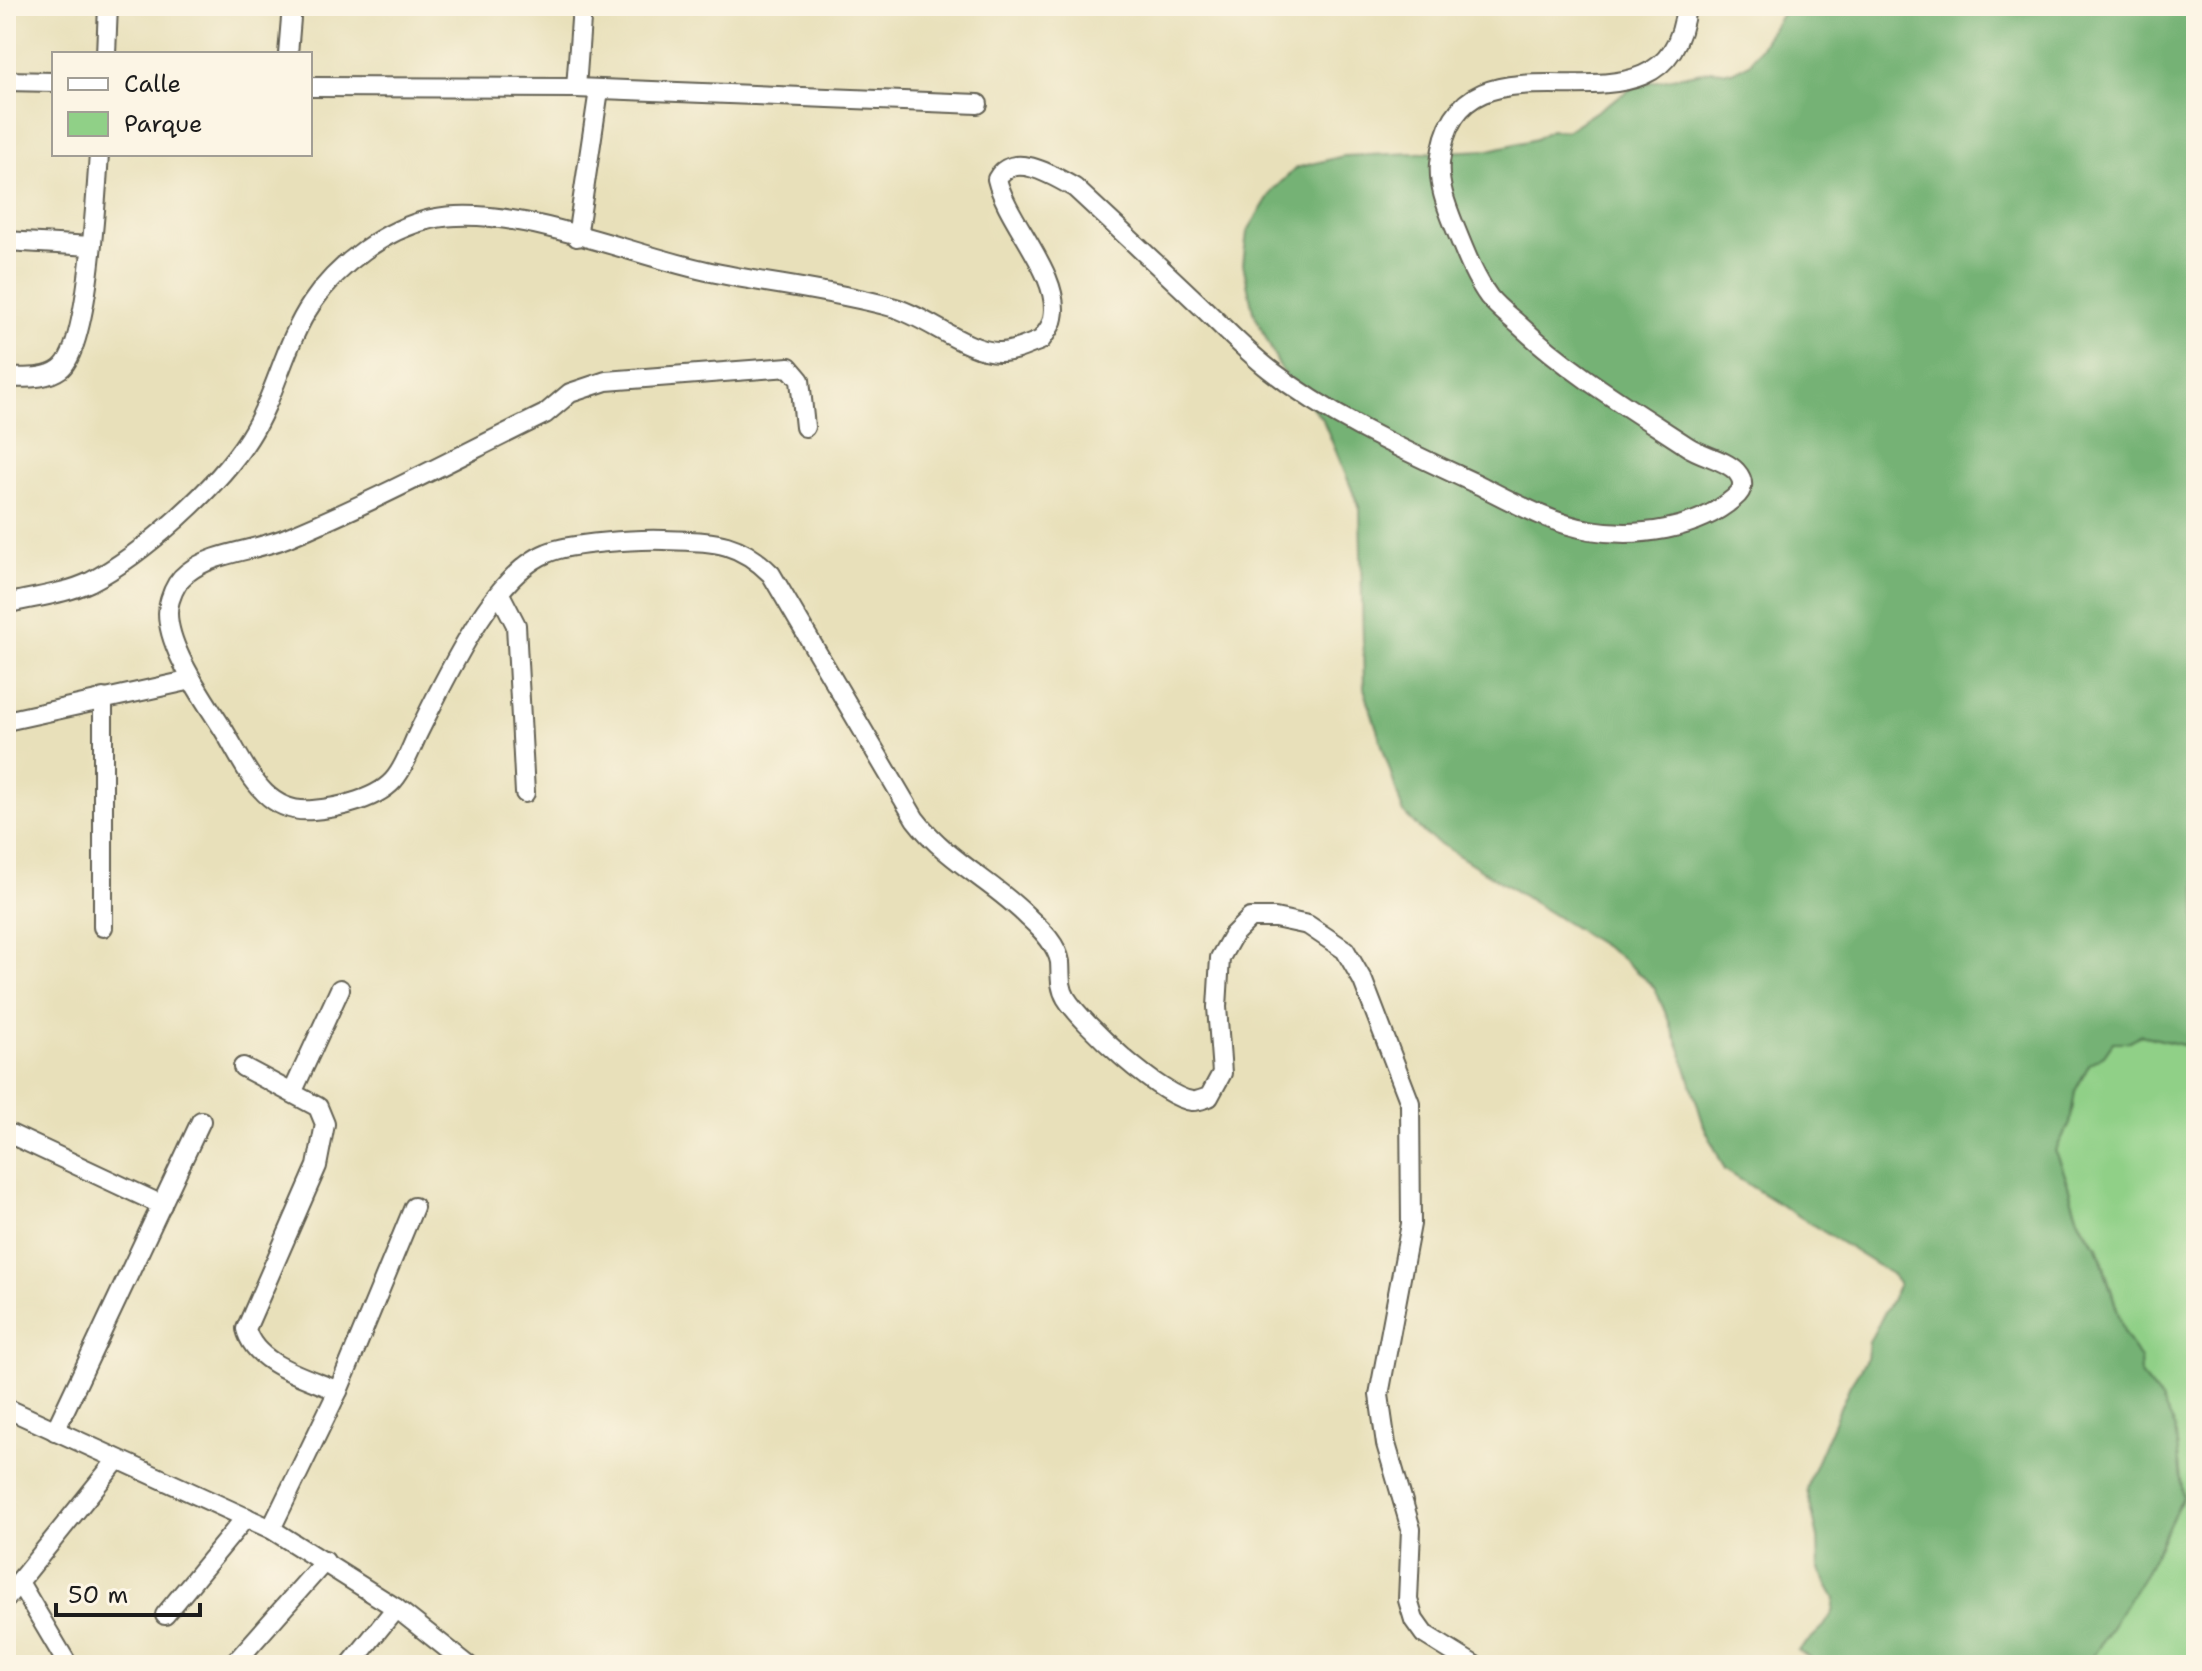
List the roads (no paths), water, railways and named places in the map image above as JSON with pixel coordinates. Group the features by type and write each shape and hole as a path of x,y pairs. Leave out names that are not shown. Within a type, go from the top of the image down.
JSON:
{"street":[{"path":"106,52 108,6"},
{"path":"288,52 292,6"},
{"path":"576,88 582,6"},
{"path":"6,604 88,583 113,568 139,551 228,469 258,423 312,302 371,245 431,219 499,217 715,273 795,285 895,308 978,348 997,353 1014,351 1041,340 1053,321 1054,298 1045,275 1014,223 997,179 1002,170 1011,165 1046,172 1075,188 1265,366 1314,402 1360,429 1526,508 1587,530 1639,534 1698,520 1740,494 1743,484 1740,475 1730,465 1698,454 1607,396 1532,337 1490,298 1468,261 1448,210 1440,164 1454,120 1468,101 1495,85 1607,84 1651,74 1671,56 1684,28 1686,6"},
{"path":"6,81 52,82"},
{"path":"312,87 576,88 978,104"},
{"path":"577,237 599,90"},
{"path":"6,378 52,374 71,356 91,246 99,156"},
{"path":"6,241 91,246"},
{"path":"805,427 800,380 789,367 606,381 570,393 545,414 284,539 186,573 168,605 171,632 192,680 268,799 294,812 341,805 368,797 395,779 452,664 515,575 547,553 570,549 649,540 713,542 750,553 771,574 915,819 933,843 1027,915 1052,943 1059,959 1061,985 1067,999 1113,1049 1157,1084 1191,1101 1209,1097 1222,1073 1217,1007 1220,958 1233,935 1250,918 1275,918 1308,925 1345,950 1363,981 1410,1103 1411,1224 1379,1395 1386,1444 1411,1529 1408,1600 1414,1620 1424,1634 1474,1665"},
{"path":"500,594 516,625 525,793"},
{"path":"6,721 192,680"},
{"path":"103,698 103,927"},
{"path":"293,1091 340,989"},
{"path":"243,1067 318,1107 325,1124 324,1144 246,1329 250,1344 260,1355 338,1391"},
{"path":"55,1431 201,1121"},
{"path":"6,1132 162,1205"},
{"path":"271,1529 338,1391 414,1207"},
{"path":"6,1408 271,1529 396,1608 461,1662"},
{"path":"6,1598 117,1460"},
{"path":"165,1615 246,1517"},
{"path":"233,1665 325,1561"},
{"path":"19,1582 68,1665"},
{"path":"350,1665 396,1608"}]}
